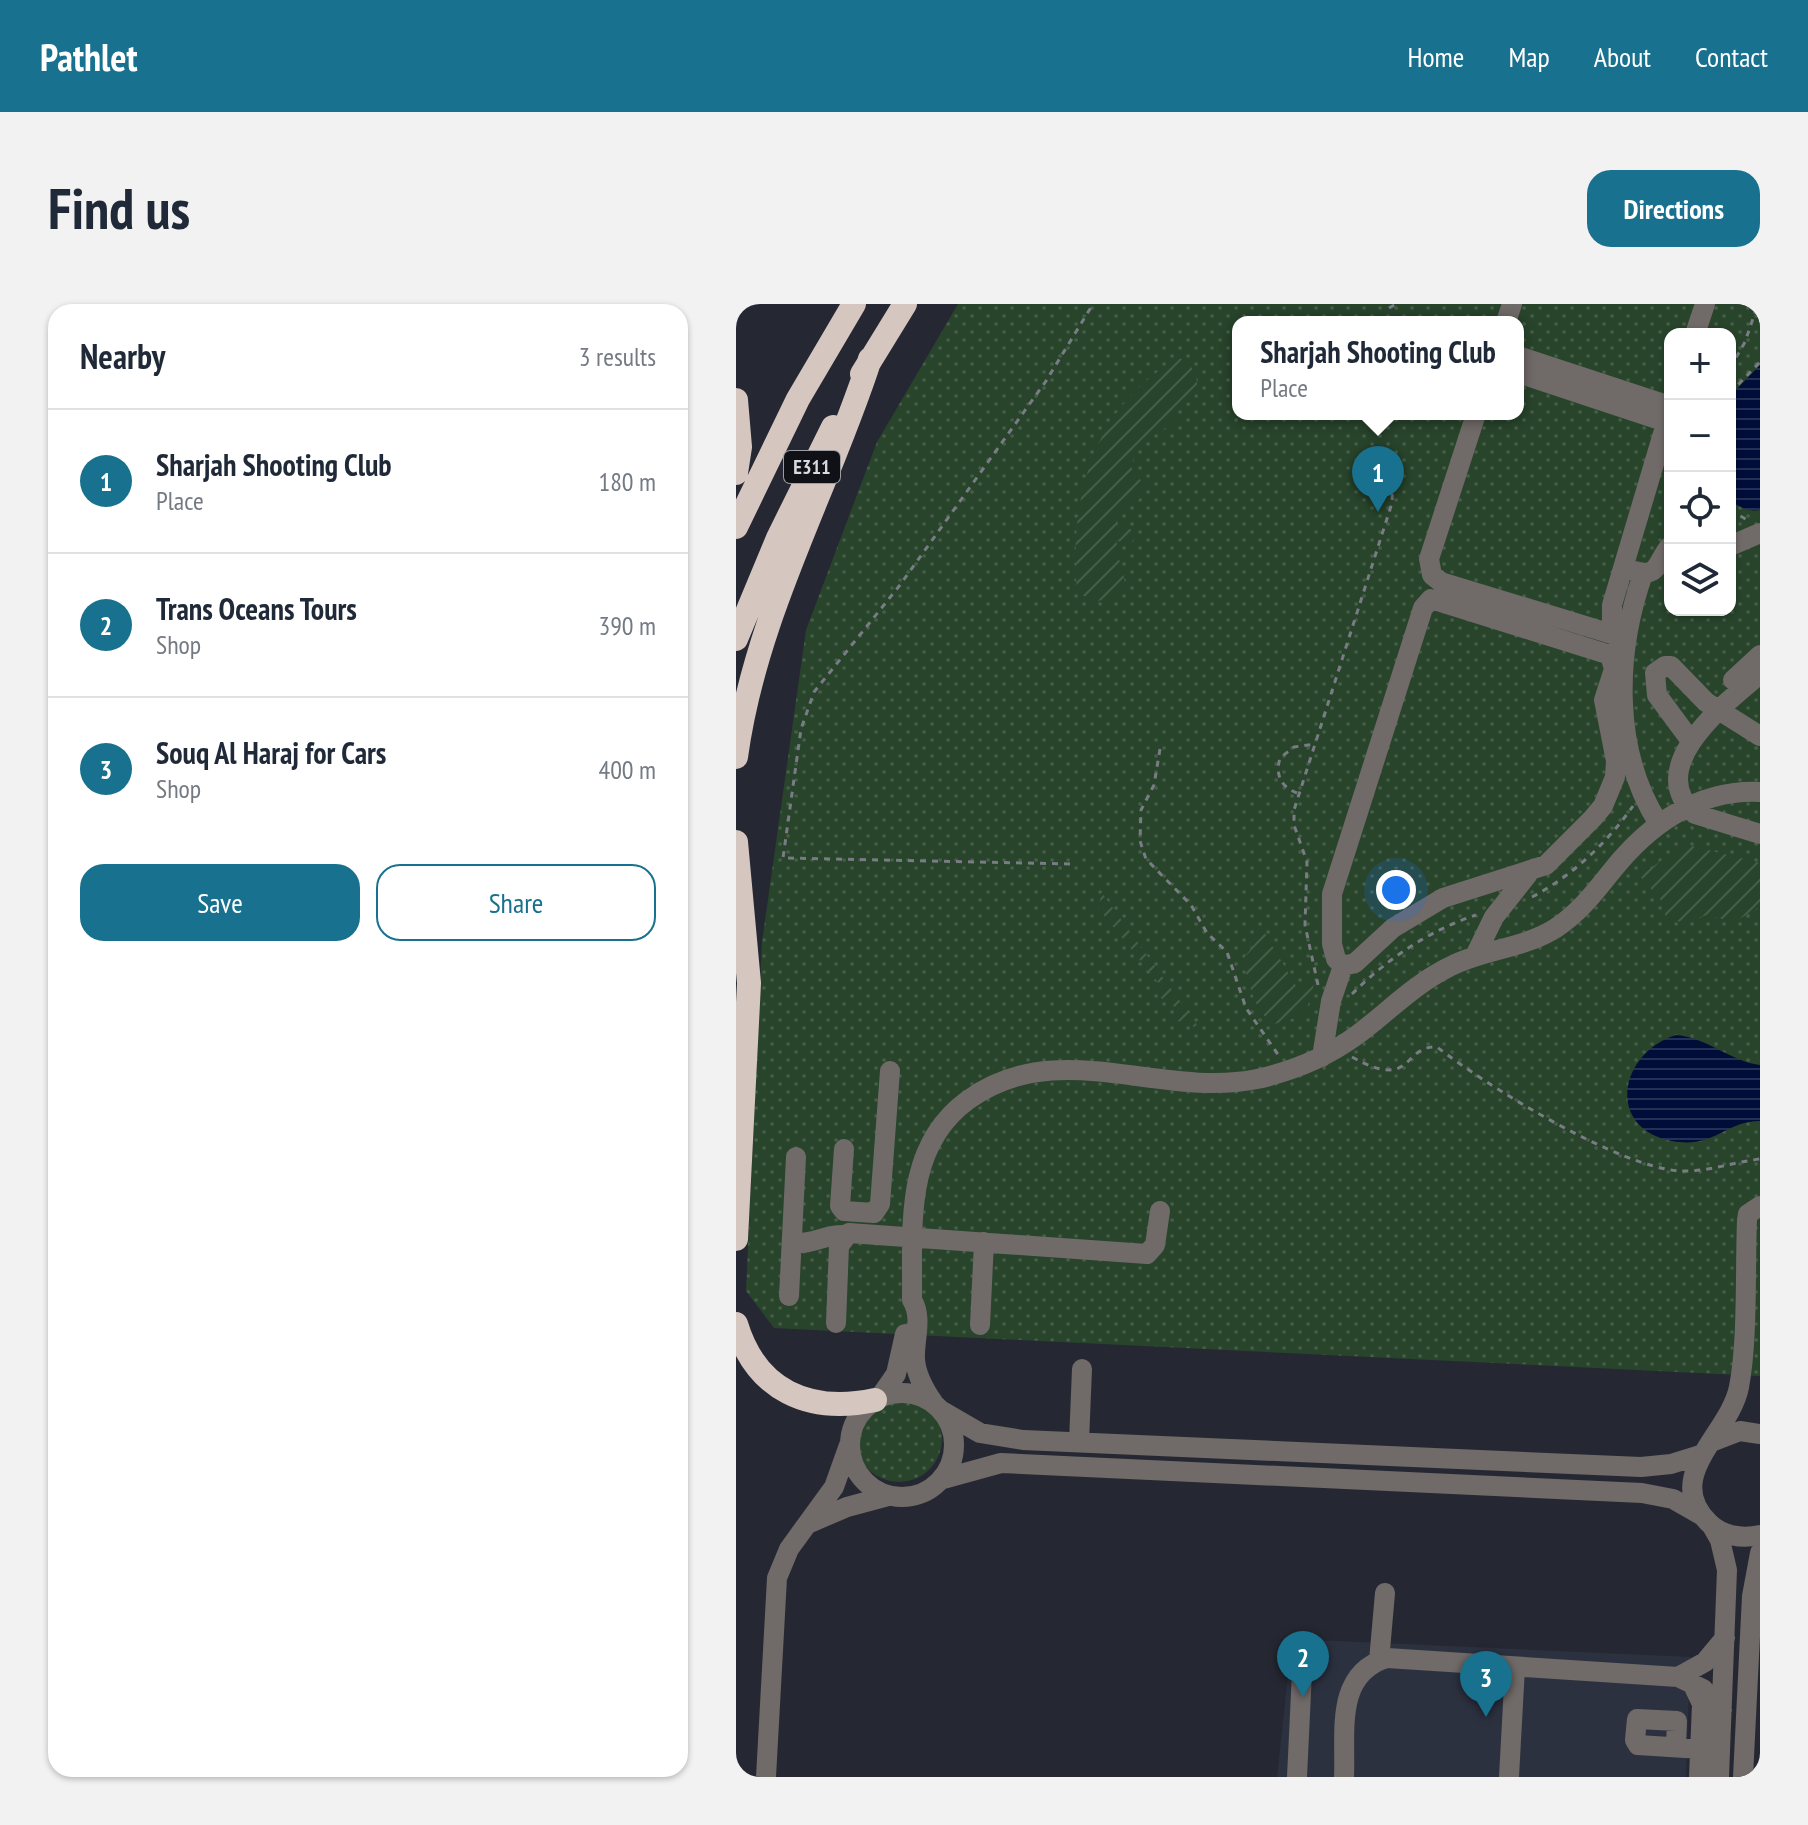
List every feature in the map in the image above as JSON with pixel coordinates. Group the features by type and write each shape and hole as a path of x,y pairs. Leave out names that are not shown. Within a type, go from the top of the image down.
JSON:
{"highway":[{"name":"E311","path":"736,527 798,399 854,304"},
{"name":"E311","path":"736,639 807,477 870,359 905,304"},
{"path":"736,757 751,676 764,635 870,359"},
{"path":"736,400 740,447 736,473"},
{"path":"736,842 749,983 736,1239"},
{"path":"736,1324 741,1342 755,1365 774,1383 797,1397 822,1404 849,1405 877,1399"}],"street":[{"path":"1697,328 1705,304"},
{"path":"1524,358 1664,411"},
{"path":"1524,375 1664,412"},
{"path":"1474,420 1428,565 1436,579 1615,635"},
{"path":"1664,435 1633,571 1631,615 1624,658 1626,741 1642,793 1679,812 1726,822 1760,834"},
{"path":"1733,544 1758,528"},
{"path":"1633,571 1655,572 1664,556"},
{"path":"1624,658 1615,635 1612,605 1633,571"},
{"path":"1330,1053 1328,1010 1347,966 1393,928 1426,907 1482,883 1532,872 1554,859 1583,830 1611,792 1616,761 1604,700 1614,662 1607,653 1431,599 1425,604 1332,894 1332,944 1336,959 1347,966"},
{"path":"1730,683 1760,655"},
{"path":"1691,741 1657,695 1654,680 1659,668 1671,666 1695,693 1760,736"},
{"path":"1679,812 1680,781 1691,741 1718,710 1760,674"},
{"path":"1626,741 1679,812"},
{"path":"943,1479 955,1452 950,1423 918,1375 918,1313 912,1300 913,1237 915,1190 921,1163 932,1138 949,1116 996,1084 1053,1068 1083,1068 1198,1084 1242,1081 1285,1071 1330,1053 1410,990 1484,954 1534,940 1556,927 1595,894 1632,848 1679,812 1725,794 1760,792"},
{"path":"1484,954 1506,907 1532,872"},
{"path":"1330,1053 1347,966"},
{"path":"792,1243 814,1243 854,1227 879,1208 890,1071"},
{"path":"844,1149 840,1206 854,1227 913,1237 1147,1254 1155,1245 1160,1211"},
{"path":"789,1296 796,1157"},
{"path":"1719,1777 1727,1570 1725,1554 1691,1485 1706,1449 1730,1416 1740,1384 1752,1288 1747,1220 1753,1208 1760,1206"},
{"path":"836,1323 839,1246 854,1227"},
{"path":"980,1325 984,1242"},
{"path":"766,1777 777,1578 789,1549 834,1487 856,1419 877,1399 901,1361 906,1309 912,1300"},
{"path":"1079,1442 1082,1369"},
{"path":"877,1399 907,1393 938,1406 960,1423 1001,1438 1641,1467 1671,1464 1740,1431 1760,1434"},
{"path":"849,1445 860,1477 888,1496"},
{"path":"809,1524 847,1507 888,1496 918,1495 943,1479 1001,1463 1658,1494 1688,1505 1707,1520 1741,1537 1760,1535"},
{"path":"1743,1777 1760,1553"},
{"path":"1379,1661 1385,1593"},
{"path":"1684,1679 1705,1662 1725,1638"},
{"path":"1297,1777 1303,1651"},
{"path":"1344,1777 1351,1685 1366,1668 1379,1661 1398,1658 1684,1679 1703,1689 1722,1710"},
{"path":"1347,1726 1354,1701 1370,1679 1393,1666 1420,1661"},
{"path":"1509,1777 1515,1667"},
{"path":"1684,1679 1702,1704 1700,1762"},
{"path":"1700,1762 1721,1734"},
{"path":"1676,1747 1700,1762"}],"path":[{"path":"1070,864 783,858 801,729 814,692 937,534 1046,381 1093,304"},
{"path":"1389,308 1396,304"},
{"path":"1736,358 1745,342 1758,304"},
{"path":"1736,387 1760,362"},
{"path":"1320,992 1305,925 1306,857 1293,818 1392,503 1393,466"},
{"path":"1736,514 1758,528"},
{"path":"1299,794 1282,784 1277,767 1286,751 1315,744"},
{"path":"1160,749 1154,785 1141,810 1140,841 1146,859 1191,905 1207,933 1227,952 1246,1008 1262,1036 1276,1049 1285,1071"},
{"path":"1340,1007 1367,979 1431,935 1506,907 1570,872 1621,823 1642,793"},
{"path":"1330,1053 1390,1071 1400,1069 1430,1047 1437,1047 1525,1105 1609,1150 1656,1166 1680,1171 1705,1170 1760,1159"}],"shaded area":[{"path":"1292,1639 1690,1657 1686,1777 1277,1777"}],"green space":[{"path":"958,304 1760,304 1760,1376 774,1328 746,1291 762,942 806,630 877,442"},
{"path":"1179,358 1194,371 1198,391 1191,401 1177,408 1173,424 1147,441 1137,452 1131,467 1147,489 1138,501 1125,502 1119,510 1117,526 1129,527 1136,536 1131,543 1117,541 1125,587 1108,599 1091,599 1077,592 1076,557 1077,523 1092,458 1106,429 1125,402 1149,378"},
{"path":"1684,844 1760,863 1760,907 1734,922 1707,915 1684,922 1666,920 1663,903 1640,876"},
{"path":"1102,893 1200,1029 1173,1019 1175,1007 1161,998 1161,986 1098,908"},
{"path":"1263,930 1296,986 1315,980 1304,1011 1294,1018 1274,1024 1257,1004 1242,960 1257,941 1256,932"},
{"path":"899,1396 923,1403 935,1415 942,1439 935,1463 923,1475 899,1482 875,1475 863,1463 856,1439 863,1415 875,1403"}],"water":[{"path":"1760,365 1760,510 1736,504 1736,390"},
{"path":"1676,1035 1699,1040 1738,1059 1760,1065 1760,1121 1737,1125 1699,1141 1686,1142 1672,1141 1651,1133 1636,1121 1629,1106 1628,1090 1632,1073 1642,1057 1657,1044"}],"place":[{"name":"Sharjah Shooting Club","path":"1378,512"},
{"name":"Trans Oceans Tours","path":"1303,1697"},
{"name":"Souq Al Haraj for Cars","path":"1486,1717"}]}
